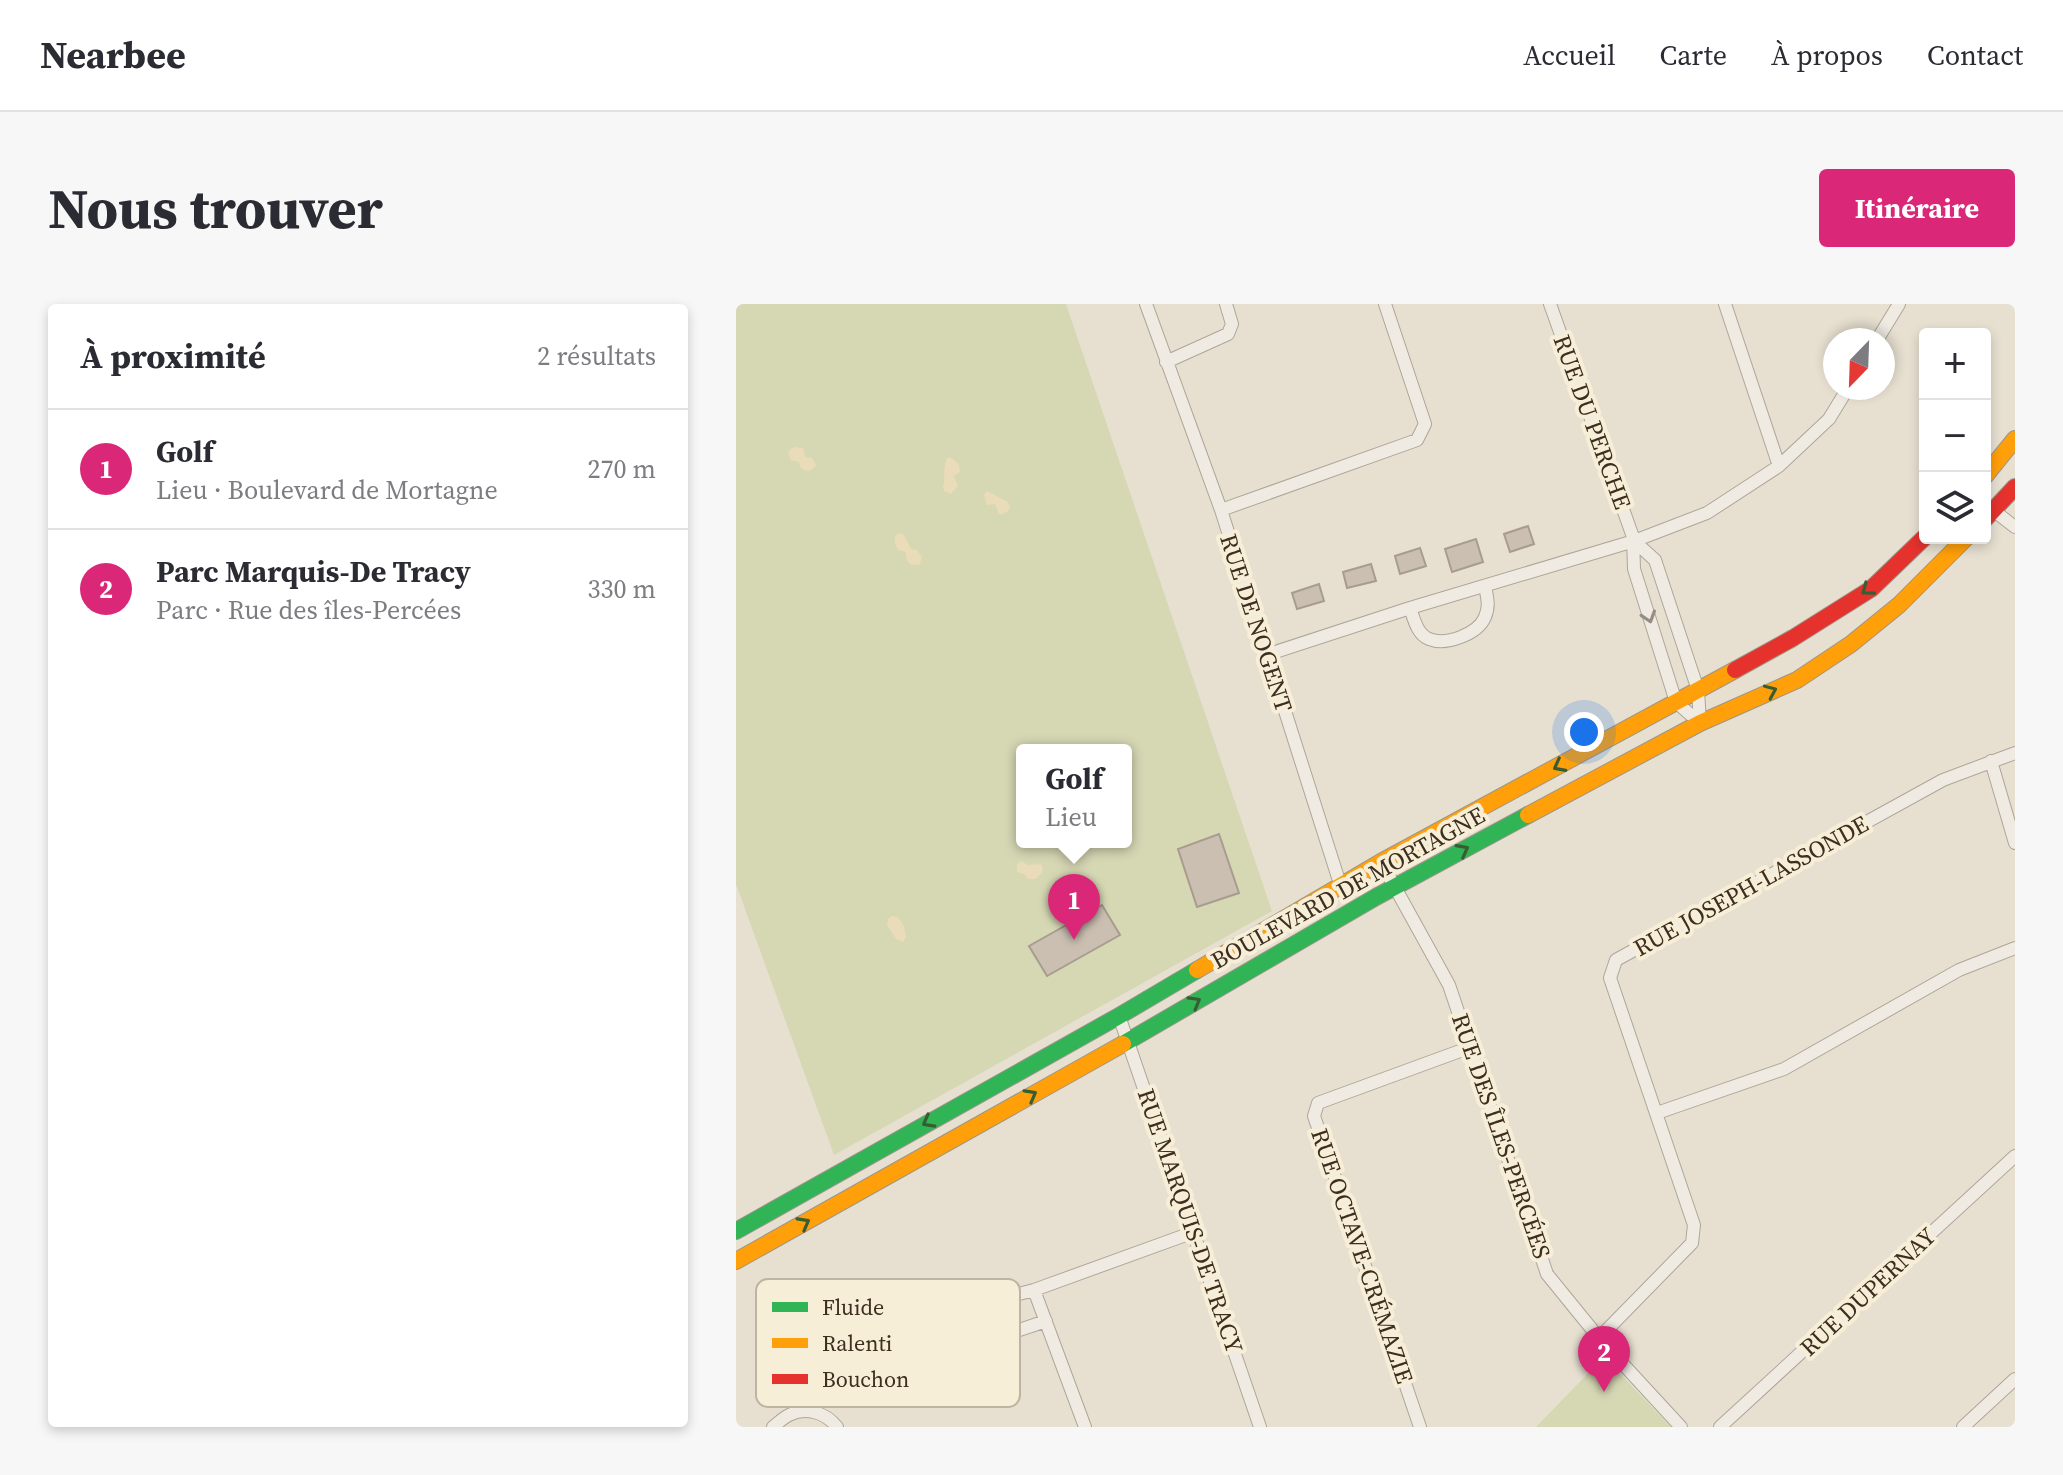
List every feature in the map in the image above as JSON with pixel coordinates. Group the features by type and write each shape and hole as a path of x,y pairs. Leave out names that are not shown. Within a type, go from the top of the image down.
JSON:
{"main road":[{"path":"1988,472 2015,439"},
{"path":"1991,508 2015,487"},
{"name":"BOULEVARD DE MORTAGNE","path":"736,1231 1119,1016 1381,862 1793,638 1871,589 1919,543"},
{"name":"BOULEVARD DE MORTAGNE","path":"736,1261 1128,1041 1394,887 1700,723 1797,680 1851,644 1899,605 1960,544"}],"street":[{"name":"RUE DE NOGENT","path":"1146,304 1221,510 1341,887"},
{"path":"1166,362 1228,334 1232,324 1226,304"},
{"path":"1221,510 1417,440 1425,424 1385,304"},
{"name":"RUE DU PERCHE","path":"1550,304 1634,541 1634,569 1676,702"},
{"path":"1725,304 1779,466"},
{"path":"1884,328 1899,304"},
{"path":"1266,655 1634,541 1707,513 1779,466 1829,419 1841,400"},
{"path":"1991,513 2015,527"},
{"name":"RUE DU PERCHE","path":"1634,541 1655,560 1698,690 1700,723"},
{"path":"1410,608 1417,628 1428,639 1446,642 1469,633 1484,620 1489,602 1485,586"},
{"path":"1676,702 1700,723"},
{"name":"RUE JOSEPH-LASSONDE","path":"1599,1338 1692,1243 1694,1225 1610,978 1616,960 1943,780 2015,753"},
{"path":"1991,761 2015,843"},
{"name":"RUE DES ÎLES-PERCÉES","path":"1381,862 1449,985 1547,1274 1599,1338 1681,1427"},
{"path":"1657,1113 1784,1069 1959,970 2015,948"},
{"name":"RUE MARQUIS-DE TRACY","path":"1119,1016 1260,1427"},
{"name":"RUE OCTAVE-CRÉMAZIE","path":"1420,1427 1314,1116 1318,1103 1471,1047"},
{"name":"RUE DUPERNAY","path":"1720,1427 2015,1156"},
{"path":"1020,1294 1194,1232"},
{"path":"1034,1290 1085,1427"},
{"path":"1020,1330 1046,1321"},
{"path":"1963,1427 2015,1379"},
{"path":"773,1427 791,1413 813,1410 837,1427"}],"green space":[{"path":"736,304 1066,304 1272,911 834,1155 736,884"},
{"path":"1604,1357 1671,1427 1536,1427"}],"sand":[{"path":"795,447 803,448 805,457 812,458 816,465 814,468 806,470 801,468 799,462 791,460 788,452"},
{"path":"948,457 959,465 960,472 954,476 958,486 951,494 944,491 943,486"},
{"path":"987,491 1008,502 1008,511 999,514 995,504 987,505 984,495"},
{"path":"899,533 904,535 911,549 917,550 922,557 920,564 911,564 906,552 898,550 895,536"},
{"path":"1022,861 1027,865 1041,864 1042,873 1035,879 1028,879 1017,872 1017,864"},
{"path":"892,916 898,917 904,926 906,937 903,942 896,939 887,925"}],"building":[{"path":"1528,526 1534,544 1510,552 1504,534"},
{"path":"1476,539 1483,562 1452,572 1445,549"},
{"path":"1420,548 1426,566 1400,574 1395,556"},
{"path":"1371,564 1376,581 1347,588 1343,572"},
{"path":"1319,584 1324,601 1297,609 1292,593"},
{"path":"1219,834 1239,893 1197,907 1178,849"},
{"path":"1102,905 1120,935 1047,976 1029,946"}],"traffic: fast":[{"path":"1123,1044 1376,897 1528,815"},
{"path":"736,1231 1197,970"}],"traffic: slow":[{"path":"1988,472 2015,439"},
{"path":"1528,815 1700,723 1797,680 1851,644 1899,605 1960,544"},
{"path":"1197,970 1381,862 1735,670"},
{"path":"736,1261 1123,1044"}],"traffic: jam":[{"path":"1991,513 2015,487"},
{"path":"1735,670 1871,589 1919,543"}],"place":[{"name":"Golf","path":"1074,940"},
{"name":"Parc Marquis-De Tracy","path":"1604,1392"}]}
